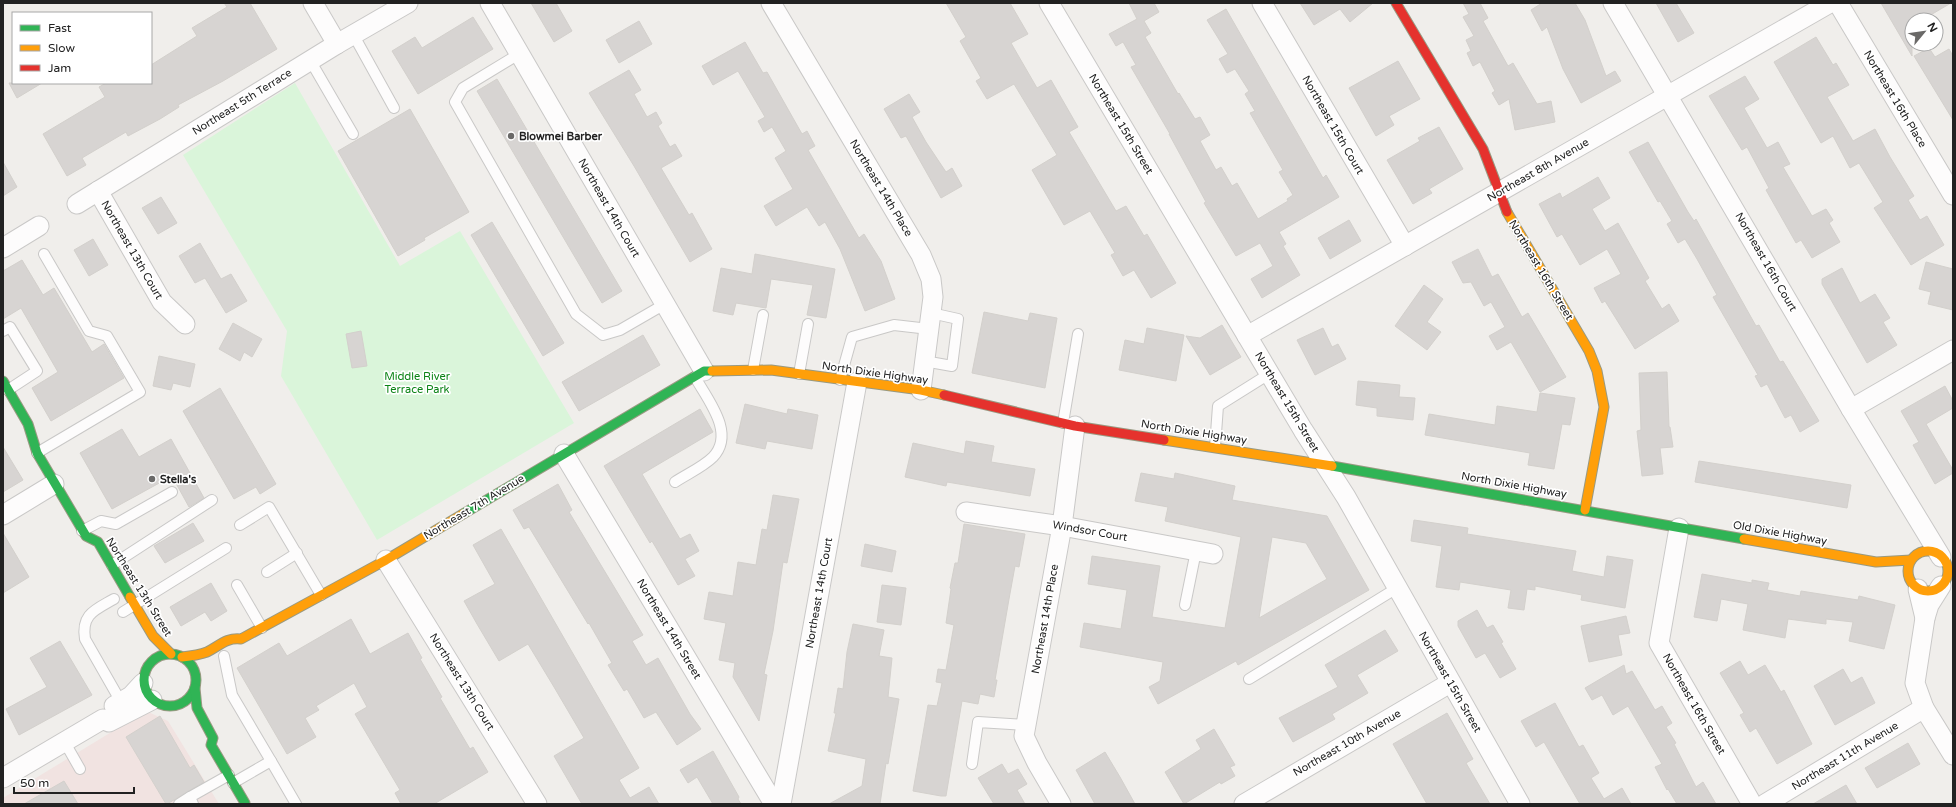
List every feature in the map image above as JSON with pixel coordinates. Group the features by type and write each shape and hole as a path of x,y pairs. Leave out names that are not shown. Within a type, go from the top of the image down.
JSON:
{"street":[{"path":"313,3 337,44"},
{"name":"Northeast 5th Terrace","path":"77,204 310,60 408,3"},
{"name":"Northeast 14th Court","path":"490,3 665,304 700,374"},
{"name":"Northeast 14th Place","path":"771,3 921,255 931,279 933,297 921,390"},
{"name":"Northeast 15th Court","path":"1262,3 1405,246"},
{"name":"Northeast 16th Street","path":"1396,3 1483,149 1510,219 1589,351 1597,371 1604,407 1585,510"},
{"name":"Northeast 16th Court","path":"1614,3 1851,409 1918,521 1946,562"},
{"name":"Northeast 8th Avenue","path":"1246,336 1830,3"},
{"name":"Northeast 16th Place","path":"1838,3 1953,195"},
{"name":"Northeast 15th Street","path":"1055,5 1246,336 1346,497 1520,804"},
{"name":"Northeast 13th Court","path":"98,191 162,302 185,324"},
{"path":"3,248 39,226"},
{"path":"1851,409 1953,350"},
{"name":"North Dixie Highway","path":"700,374 771,370 921,390 1069,425 1325,465 1585,510 1679,528"},
{"name":"Northeast 7th Avenue","path":"182,657 194,656 206,652 232,638 241,639 262,628 386,560 700,374"},
{"name":"Northeast 14th Court","path":"781,804 848,381"},
{"name":"Northeast 13th Street","path":"6,386 28,424 37,453 84,533 98,542 153,636 171,654"},
{"name":"Northeast 14th Place","path":"1061,804 1037,763 1024,736 1062,526 1069,425"},
{"name":"Northeast 13th Street","path":"26,443 37,453"},
{"name":"Northeast 14th Street","path":"564,454 774,804"},
{"path":"3,514 54,484"},
{"name":"Windsor Court","path":"966,512 1062,526 1205,552"},
{"name":"Northeast 16th Court","path":"1915,557 1922,546 1918,521"},
{"name":"Northeast 16th Street","path":"1679,528 1659,643 1752,804"},
{"name":"Old Dixie Highway","path":"1679,528 1876,562 1903,573 1914,584"},
{"path":"84,533 85,547"},
{"path":"1925,618 1914,584 1908,573 1915,557 1930,552 1946,562 1948,572 1946,583 1929,605 1925,618 1915,683 1924,708 1953,755"},
{"name":"Old Dixie Highway","path":"1876,562 1915,557"},
{"name":"Northeast 13th Court","path":"386,560 537,804"},
{"path":"1914,584 1930,591 1946,583"},
{"path":"113,596 124,615"},
{"name":"Northeast 7th Avenue","path":"221,658 239,647 241,639"},
{"path":"103,719 103,713 131,696 157,657 171,654 182,657 192,667 197,708 213,738 211,745 246,804"},
{"path":"146,656 145,675 148,695 152,700 166,706 173,706 186,700 205,669"},
{"name":"Northeast 10th Avenue","path":"1244,804 1450,682"},
{"path":"103,719 109,722 152,700"},
{"path":"173,706 181,714"},
{"name":"Northeast 11th Avenue","path":"1765,804 1924,708"},
{"path":"3,778 103,719"},
{"path":"201,744 211,745"}],"lane":[{"path":"353,34 394,108"},
{"path":"519,54 464,88 455,102 576,314 603,335 620,330 665,304"},
{"path":"310,60 353,134"},
{"path":"37,453 140,392 107,336 89,331 44,254"},
{"path":"753,370 763,315"},
{"path":"848,381 852,337 894,325 958,318 952,366 924,361"},
{"path":"799,374 808,324"},
{"path":"3,331 10,327 37,371 6,386"},
{"path":"1069,425 1078,334"},
{"path":"675,482 713,456 722,440 721,425 700,374"},
{"path":"1215,447 1218,406 1269,374"},
{"path":"84,533 101,521 116,524 172,492"},
{"path":"112,565 212,500"},
{"path":"240,525 269,507 321,595"},
{"path":"124,615 135,605 226,548"},
{"path":"1186,605 1205,552"},
{"path":"267,572 296,553"},
{"path":"237,585 262,628"},
{"path":"1249,679 1397,588"},
{"path":"113,596 87,618 84,629 85,639 121,702"},
{"path":"221,658 232,695 296,804"},
{"path":"972,764 978,722 1026,725"},
{"path":"64,741 80,769"},
{"path":"179,804 192,801 231,779 271,761"}],"shaded area":[{"path":"146,711 168,721 219,804 3,804 3,798"}],"green space":[{"name":"Middle River Terrace Park","path":"295,83 400,266 460,231 574,423 377,540 281,376 287,331 183,155"}],"building":[{"path":"224,3 250,3 277,49 223,81 178,105 179,107 160,119 128,136 126,132 82,158 86,165 67,176 43,134 105,97 99,87 104,84 152,84 152,64 197,36 192,28 227,7"},
{"path":"531,3 556,3 572,31 554,42"},
{"path":"946,3 1010,3 1028,34 1011,43 1037,88 1051,80 1078,127 1069,132 1116,211 1126,206 1144,236 1147,234 1176,283 1151,298 1134,270 1123,276 1111,255 1115,253 1090,211 1064,225 1032,170 1057,155 1014,84 987,99 976,81 981,78 960,41 966,37"},
{"path":"1129,3 1154,3 1159,12 1144,21 1151,33 1145,37 1178,94 1179,93 1195,119 1200,117 1210,135 1200,141 1216,170 1221,167 1232,186 1237,183 1258,219 1288,201 1287,199 1293,195 1279,172 1283,170 1250,113 1255,111 1245,94 1249,91 1235,69 1227,73 1219,59 1228,54 1207,20 1226,9 1323,178 1326,175 1339,197 1279,232 1286,244 1283,246 1300,275 1262,298 1251,279 1273,266 1260,243 1236,256 1204,203 1206,202 1170,134 1131,67 1136,65 1123,42 1116,46 1109,34 1137,19"},
{"path":"1300,3 1373,3 1350,22 1340,9 1314,25"},
{"path":"1463,3 1480,3 1488,18 1483,21 1508,66 1513,63 1537,104 1551,101 1555,122 1515,130 1509,99 1499,105 1492,93 1495,91 1480,62 1473,66 1467,53 1471,51 1466,40 1474,36 1463,17 1469,14"},
{"path":"1542,3 1575,3 1585,20 1606,76 1615,71 1621,81 1581,103 1563,69 1547,27 1542,31 1531,10"},
{"path":"1656,3 1676,3 1694,33 1678,42"},
{"path":"1881,3 1951,3 1936,12 1904,12 1904,42"},
{"path":"473,17 493,49 418,94 392,51 415,37 422,48"},
{"path":"639,21 652,44 619,63 606,40"},
{"path":"1816,37 1833,65 1836,63 1849,85 1827,97 1853,141 1875,129 1914,196 1908,200 1920,220 1927,216 1944,245 1911,265 1874,208 1883,202 1859,163 1850,168 1833,136 1821,143 1774,62"},
{"path":"745,42 763,73 767,72 802,134 807,131 815,146 808,150 859,238 864,234 881,261 895,299 865,311 840,249 825,222 819,226 807,207 776,226 764,206 793,189 775,158 786,151 772,127 764,132 758,121 765,117 738,71 713,85 702,66"},
{"path":"1949,49 1953,56 1953,120 1914,56 1922,52 1932,52 1935,57"},
{"path":"1398,61 1420,99 1389,116 1394,125 1376,136 1349,88"},
{"path":"629,70 641,90 634,94 647,117 656,112 662,123 658,126 670,147 675,144 682,156 661,168 689,215 692,213 712,249 690,262 589,93"},
{"path":"1745,76 1759,99 1744,108 1767,148 1778,142 1790,164 1783,167 1812,216 1826,209 1833,220 1829,223 1840,242 1812,258 1801,240 1796,243 1766,190 1769,188 1747,147 1742,150 1709,96"},
{"path":"497,79 622,291 602,303 477,91"},
{"path":"9,83 40,84 17,98"},
{"path":"909,94 920,112 912,117 926,142 946,172 952,168 962,186 941,198 906,136 901,138 884,109"},
{"path":"410,109 469,212 424,238 425,240 398,256 338,151"},
{"path":"1439,127 1463,169 1429,189 1432,193 1413,204 1387,160 1420,141 1418,138"},
{"path":"1648,142 1688,212 1694,221 1696,219 1756,326 1759,325 1780,362 1783,361 1819,421 1800,432 1791,415 1785,418 1767,384 1761,387 1755,376 1758,375 1713,297 1717,295 1697,259 1685,239 1678,243 1667,224 1672,221 1660,201 1658,202 1629,152"},
{"path":"3,162 17,187 3,196"},
{"path":"1598,177 1610,198 1592,209 1605,231 1618,223 1649,278 1645,281 1662,309 1669,304 1679,321 1635,349 1605,301 1602,303 1594,288 1621,274 1607,249 1580,265 1562,234 1557,237 1539,204 1560,193 1562,198"},
{"path":"161,197 177,223 158,234 142,208"},
{"path":"1349,220 1361,241 1330,259 1318,238"},
{"path":"492,222 564,343 543,356 471,235"},
{"path":"93,239 108,265 89,276 74,250"},
{"path":"200,243 221,279 231,274 247,301 226,313 205,278 195,283 179,256"},
{"path":"1478,249 1492,277 1498,274 1522,317 1528,313 1566,377 1540,392 1511,342 1497,350 1489,336 1505,327 1491,302 1484,306 1471,282 1463,283 1452,262"},
{"path":"755,254 835,269 826,318 807,315 813,285 771,279 766,308 736,303 733,315 713,311 721,268 752,274"},
{"path":"22,260 43,295 54,288 92,352 104,344 124,378 51,421 32,388 58,372 21,308 3,319 3,271"},
{"path":"1926,262 1953,269 1953,310 1928,304 1931,292 1919,289"},
{"path":"1842,268 1860,303 1875,294 1890,318 1883,322 1897,345 1867,363 1822,284 1822,279"},
{"path":"1424,285 1443,299 1427,322 1441,332 1427,350 1395,326"},
{"path":"984,312 1028,321 1030,313 1057,318 1045,388 972,373"},
{"path":"233,323 262,339 252,357 244,352 240,361 219,349"},
{"path":"1222,325 1241,357 1210,375 1186,336 1200,338"},
{"path":"1147,328 1184,335 1176,381 1119,370 1125,340 1144,344"},
{"path":"1323,328 1332,347 1338,344 1346,359 1315,375 1297,340"},
{"path":"361,331 367,366 352,368 346,334"},
{"path":"643,335 660,365 579,411 562,382"},
{"path":"159,356 195,364 190,387 173,383 171,390 153,386"},
{"path":"1667,372 1669,427 1673,447 1660,448 1663,474 1642,476 1637,431 1641,430 1639,373"},
{"path":"1358,381 1400,385 1399,397 1415,398 1413,420 1377,416 1377,408 1356,405"},
{"path":"1945,386 1953,401 1953,408 1926,424 1953,470 1953,473 1935,484 1913,445 1919,442 1901,411"},
{"path":"220,388 276,484 260,494 256,487 234,499 183,411"},
{"path":"1540,393 1575,398 1570,425 1562,424 1554,469 1528,465 1530,453 1425,435 1429,414 1495,425 1497,406 1537,412"},
{"path":"745,404 787,414 788,409 818,415 812,449 767,441 765,449 736,443"},
{"path":"700,409 713,432 642,474 680,539 690,534 699,551 685,559 695,576 678,585 652,541 650,543 604,466"},
{"path":"122,429 139,457 171,439 204,498 189,507 172,476 112,509 80,453"},
{"path":"966,441 994,446 991,462 1035,469 1030,496 947,482 946,486 905,477 913,443 964,454"},
{"path":"3,447 23,480 3,492"},
{"path":"1699,461 1851,485 1847,508 1695,482"},
{"path":"1141,473 1174,479 1175,473 1235,486 1232,500 1327,516 1369,590 1238,665 1236,661 1158,704 1149,687 1160,681 1163,662 1080,647 1084,623 1121,629 1127,590 1088,584 1092,556 1160,566 1152,617 1225,628 1241,537 1165,521 1168,507 1135,501","holes":["1272,537 1306,543 1327,579 1259,618"]},
{"path":"558,484 572,510 569,512 643,635 632,641 646,665 658,658 690,714 701,729 677,745 656,712 644,718 627,689 624,691 608,665 612,663 589,623 588,624 529,527 524,529 513,510"},
{"path":"773,495 799,499 787,563 783,562 773,631 764,674 767,675 759,721 733,677 735,663 719,660 726,623 704,619 709,592 733,596 738,562 756,565 762,529 767,530"},
{"path":"1414,520 1468,528 1467,534 1576,551 1572,571 1604,577 1607,556 1633,560 1625,608 1581,600 1582,595 1535,586 1535,590 1527,589 1524,610 1508,608 1511,590 1460,582 1459,590 1436,587 1442,546 1411,541"},
{"path":"193,523 204,541 165,563 154,546"},
{"path":"964,524 1025,534 1019,567 1015,566 995,680 997,680 994,697 980,694 978,704 962,701 946,796 941,796 913,791 928,705 937,706 942,683 936,682 938,669 946,670 954,625 946,623 950,588 955,563 958,563"},
{"path":"501,529 639,768 619,780 630,798 649,787 659,804 582,804 554,756 584,738 528,644 499,661 477,624 464,601 495,584 473,545"},
{"path":"3,533 29,577 3,593"},
{"path":"865,544 896,551 892,572 861,566"},
{"path":"1702,574 1752,583 1752,580 1769,583 1767,590 1800,596 1801,591 1858,600 1859,596 1895,605 1884,649 1849,641 1853,622 1826,619 1826,624 1788,619 1785,638 1743,630 1748,604 1721,599 1717,621 1694,617"},
{"path":"211,583 227,611 211,621 205,612 181,626 170,607"},
{"path":"882,585 906,588 901,625 877,622"},
{"path":"1477,610 1487,628 1493,625 1503,642 1501,643 1516,669 1500,678 1485,653 1476,658 1458,626 1458,621"},
{"path":"1626,616 1630,633 1618,635 1622,655 1589,662 1581,626"},
{"path":"351,619 370,654 408,633 422,658 420,659 442,697 440,698 470,749 473,747 488,772 434,804 401,804 395,793 400,790 355,714 367,707 354,683 316,706 319,710 305,718 316,737 287,754 237,668 279,643 287,656"},
{"path":"853,624 884,630 879,656 892,658 888,697 899,699 888,764 886,763 880,804 829,804 862,786 866,759 828,751 836,713 834,713 838,688 843,689 847,652"},
{"path":"1385,630 1398,651 1357,675 1368,693 1332,714 1335,719 1293,742 1279,718 1338,687 1325,665"},
{"path":"60,641 92,695 19,735 6,709 47,687 30,658"},
{"path":"1740,661 1748,675 1765,665 1781,692 1784,690 1812,744 1777,764 1756,728 1750,732 1740,715 1744,713 1720,673"},
{"path":"1624,665 1626,674 1632,671 1655,710 1662,706 1672,723 1666,727 1676,743 1674,744 1696,787 1703,782 1716,804 1677,804 1668,789 1667,790 1655,767 1662,764 1628,706 1613,715 1602,695 1592,700 1585,688"},
{"path":"1843,669 1851,683 1862,677 1875,703 1835,725 1814,686"},
{"path":"1555,703 1579,747 1583,745 1599,773 1591,778 1604,799 1622,788 1631,804 1580,804 1544,742 1536,747 1521,721"},
{"path":"1447,713 1473,759 1466,763 1490,804 1427,804 1393,744"},
{"path":"160,716 190,768 194,765 204,782 167,804 126,737"},
{"path":"1214,729 1235,765 1230,767 1235,776 1221,784 1220,782 1184,804 1165,772 1201,749 1196,740"},
{"path":"1908,743 1920,764 1877,788 1865,768"},
{"path":"713,751 739,797 738,799 741,804 713,804 697,777 688,783 680,770"},
{"path":"1105,752 1135,804 1095,804 1076,770"},
{"path":"1002,764 1008,774 1018,769 1027,784 1017,790 1025,804 994,804 978,778"},
{"path":"64,781 78,804 24,804"},
{"path":"1846,785 1857,804 1813,804"}],"traffic: fast":[{"path":"463,514 704,371 712,371"},
{"path":"3,381 28,424 37,453 86,536 98,542 130,597"},
{"path":"1332,466 1744,539"},
{"path":"165,654 175,654 184,658 192,666 196,675 196,680 196,685 192,694 184,702 175,706 165,706 156,702 148,694 144,685 144,675 148,666 156,658 165,654"},
{"path":"195,688 197,708 213,738 211,745 245,803"}],"traffic: slow":[{"path":"1507,212 1589,351 1597,371 1604,407 1585,510"},
{"path":"712,371 771,370 921,390 944,395"},
{"path":"1164,440 1332,466"},
{"path":"182,657 207,652 231,639 241,639 386,560 463,514"},
{"path":"1744,539 1876,562 1911,560"},
{"path":"1928,551 1936,553 1942,557 1946,563 1948,571 1946,579 1942,585 1936,589 1928,591 1920,589 1914,585 1910,579 1908,571 1910,563 1914,557 1920,553 1928,551"},
{"path":"130,597 153,636 171,654"}],"traffic: jam":[{"path":"1396,3 1483,149 1507,212"},
{"path":"944,395 1075,426 1164,440"}],"place":[{"name":"Blowmei Barber","path":"511,136"},
{"name":"Stella's","path":"152,479"}]}
